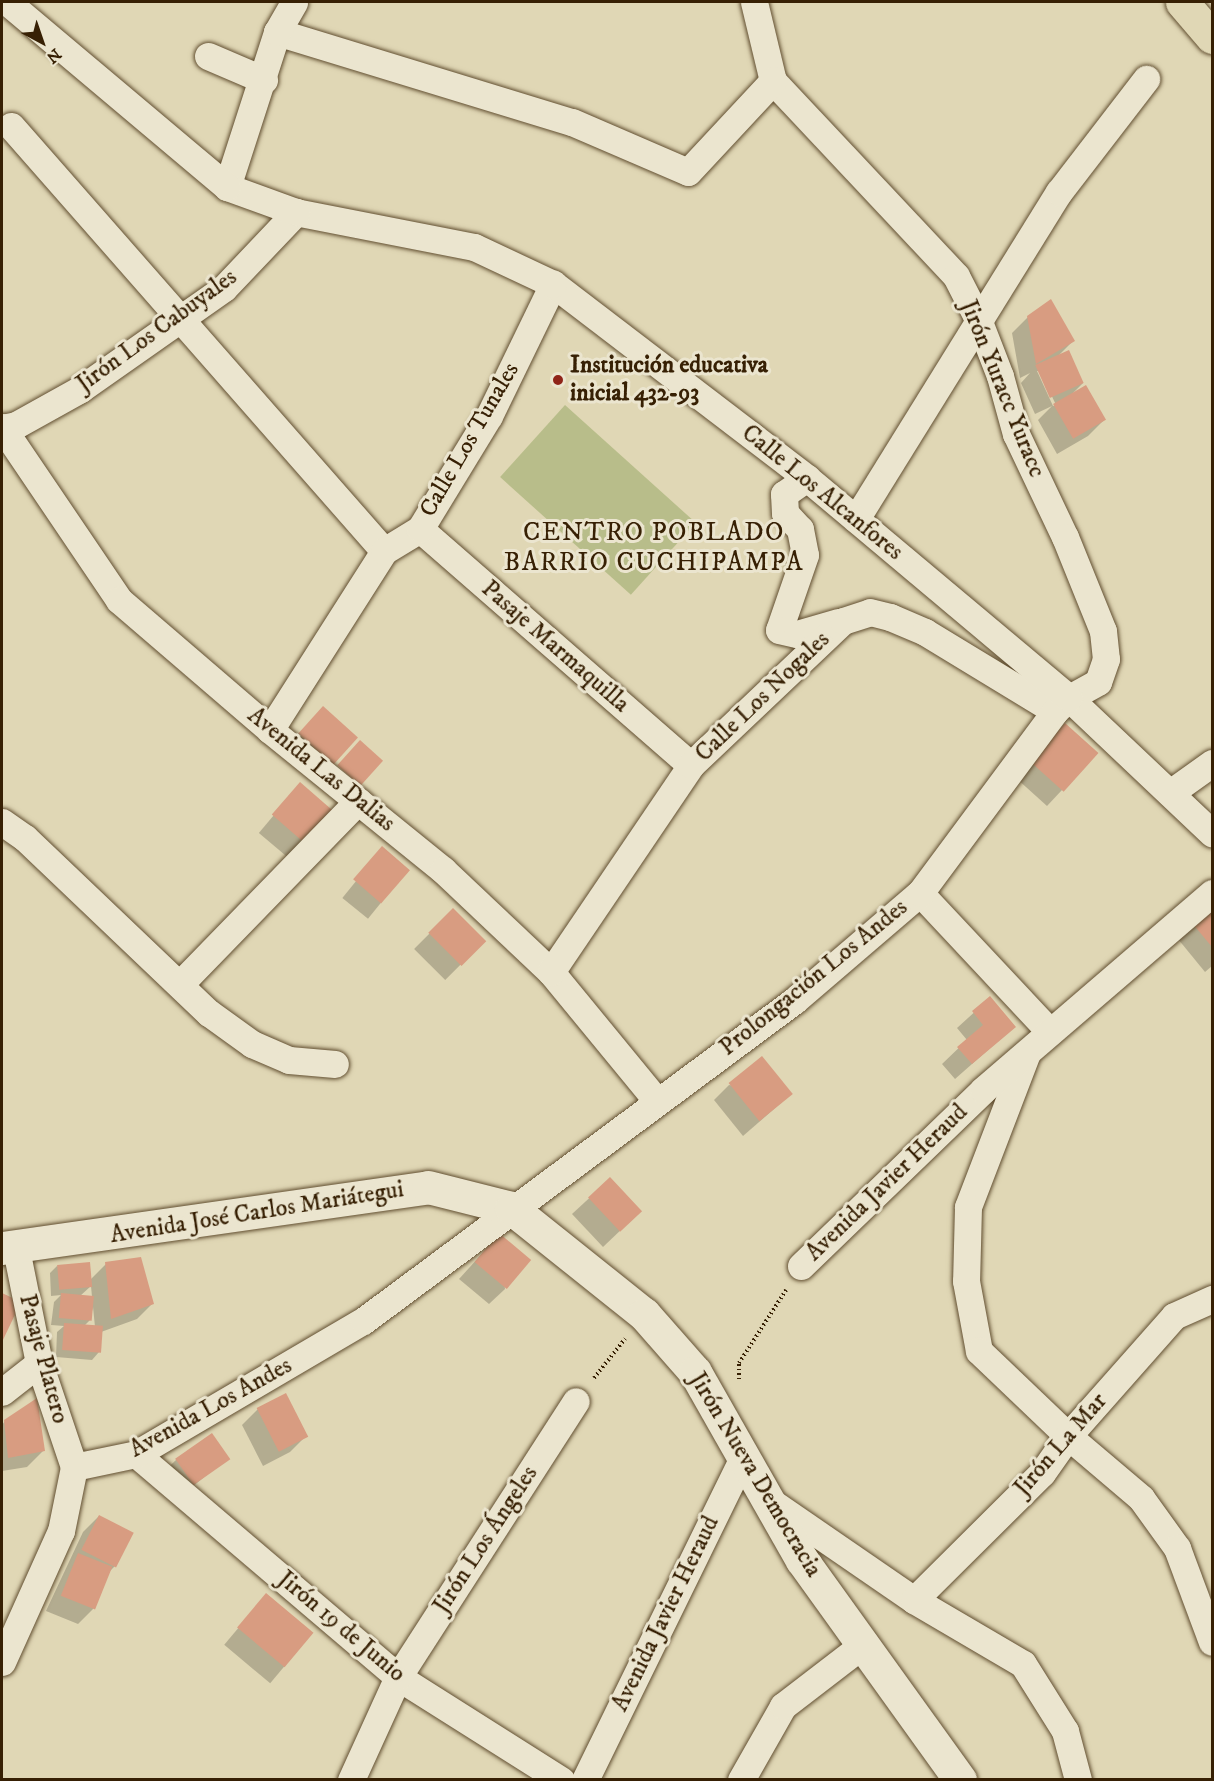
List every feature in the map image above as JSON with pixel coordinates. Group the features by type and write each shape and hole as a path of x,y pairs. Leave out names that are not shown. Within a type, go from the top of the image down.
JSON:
{"highway":[{"path":"1182,2 1212,37"}],"street":[{"path":"7,2 227,187 264,80 277,32 294,2"},
{"name":"Jirón Yuracc Yuracc","path":"754,2 773,81 956,276 978,319 1000,376 1016,434 1065,537 1102,631 1106,659 1098,682 1062,704"},
{"path":"277,32 572,122 688,172 773,81"},
{"path":"207,56 264,80"},
{"path":"856,519 978,319 1059,192 1146,80"},
{"path":"11,126 182,317 384,551"},
{"name":"Calle Los Alcanfores","path":"227,187 296,212 474,248 553,284 807,478 856,519 1062,704"},
{"name":"Jirón Los Cabuyales","path":"2,427 16,425 79,390 224,288 296,212"},
{"name":"Calle Los Tunales","path":"270,730 384,551 420,529 489,416 553,284"},
{"name":"Avenida Las Dalias","path":"2,427 119,600 270,730 443,870 551,972 656,1100"},
{"path":"807,478 784,495 785,513 800,529 805,555 779,630 796,634 843,621"},
{"name":"Pasaje Marmaquilla","path":"420,529 691,765"},
{"name":"Calle Los Nogales","path":"551,972 691,765 843,621 870,612 890,617 926,632 1062,704"},
{"path":"1062,704 1170,793 1212,833"},
{"name":"Prolongación Los Andes","path":"511,1209 656,1100 795,1000 920,893 1062,704"},
{"path":"1170,793 1212,763"},
{"path":"181,983 358,801"},
{"path":"2,822 25,838 181,983 209,1013 252,1044 289,1060 335,1064"},
{"path":"920,893 1050,1032"},
{"name":"Avenida Javier Heraud","path":"801,1266 843,1222 893,1180 983,1090 1212,893"},
{"path":"1027,1053 968,1207 966,1281 979,1351 1068,1437 1141,1498 1177,1548 1212,1642"},
{"name":"Avenida José Carlos Mariátegui","path":"9,1249 428,1187 511,1209"},
{"name":"Jirón Nueva Democracia","path":"511,1209 644,1314 695,1372 742,1460 802,1560 865,1644 960,1779"},
{"name":"Avenida Los Andes","path":"74,1467 136,1454 363,1321 511,1209"},
{"name":"Pasaje Platero","path":"9,1249 39,1363 74,1467"},
{"name":"Jirón La Mar","path":"914,1599 1042,1473 1068,1437 1174,1316 1212,1299"},
{"path":"2,1392 39,1363"},
{"name":"Jirón Los Ángeles","path":"351,1779 398,1677 576,1401"},
{"name":"Jirón 19 de Junio","path":"136,1454 398,1677 561,1779"},
{"name":"Avenida Javier Heraud","path":"585,1779 742,1460"},
{"path":"2,1662 62,1531 74,1467"},
{"path":"764,1498 914,1599 1023,1664 1065,1731 1078,1779"},
{"path":"741,1779 783,1706 865,1644"}],"path":[{"name":"Avenida Javier Heraud","path":"739,1384 739,1363 801,1266"},
{"path":"576,1401 644,1314"}],"green space":[{"path":"565,405 696,523 631,595 500,477"}],"building":[{"path":"1051,299 1075,341 1036,364 1027,316"},
{"path":"1069,350 1084,383 1050,398 1035,365"},
{"path":"1086,385 1106,420 1073,439 1053,404"},
{"path":"323,706 358,737 333,765 298,733"},
{"path":"1065,723 1098,753 1064,792 1030,762"},
{"path":"360,740 383,761 360,786 337,765"},
{"path":"300,782 335,812 307,845 272,814"},
{"path":"382,846 410,870 381,903 353,879"},
{"path":"1212,906 1212,947 1192,923"},
{"path":"453,908 486,941 461,966 428,933"},
{"path":"990,996 1016,1027 972,1064 957,1047 983,1025 972,1011"},
{"path":"762,1056 793,1094 759,1121 729,1083"},
{"path":"610,1177 642,1211 620,1232 588,1197"},
{"path":"499,1233 531,1260 507,1289 475,1262"},
{"path":"141,1257 154,1304 111,1319 105,1262"},
{"path":"90,1262 92,1287 59,1290 57,1265"},
{"path":"2,1293 21,1302 2,1342"},
{"path":"61,1293 94,1296 92,1321 59,1318"},
{"path":"64,1323 103,1326 101,1353 62,1350"},
{"path":"286,1393 308,1437 279,1452 257,1408"},
{"path":"37,1398 45,1451 8,1458 4,1420"},
{"path":"212,1433 230,1459 193,1485 175,1459"},
{"path":"99,1515 134,1533 116,1567 81,1550"},
{"path":"78,1553 112,1567 95,1610 61,1596"},
{"path":"266,1593 313,1633 285,1667 237,1627"}],"place":[{"name":"Institución educativa inicial 432-93","path":"558,380"}],"district":[{"name":"CENTRO POBLADO BARRIO CUCHIPAMPA","path":"654,548"}]}
